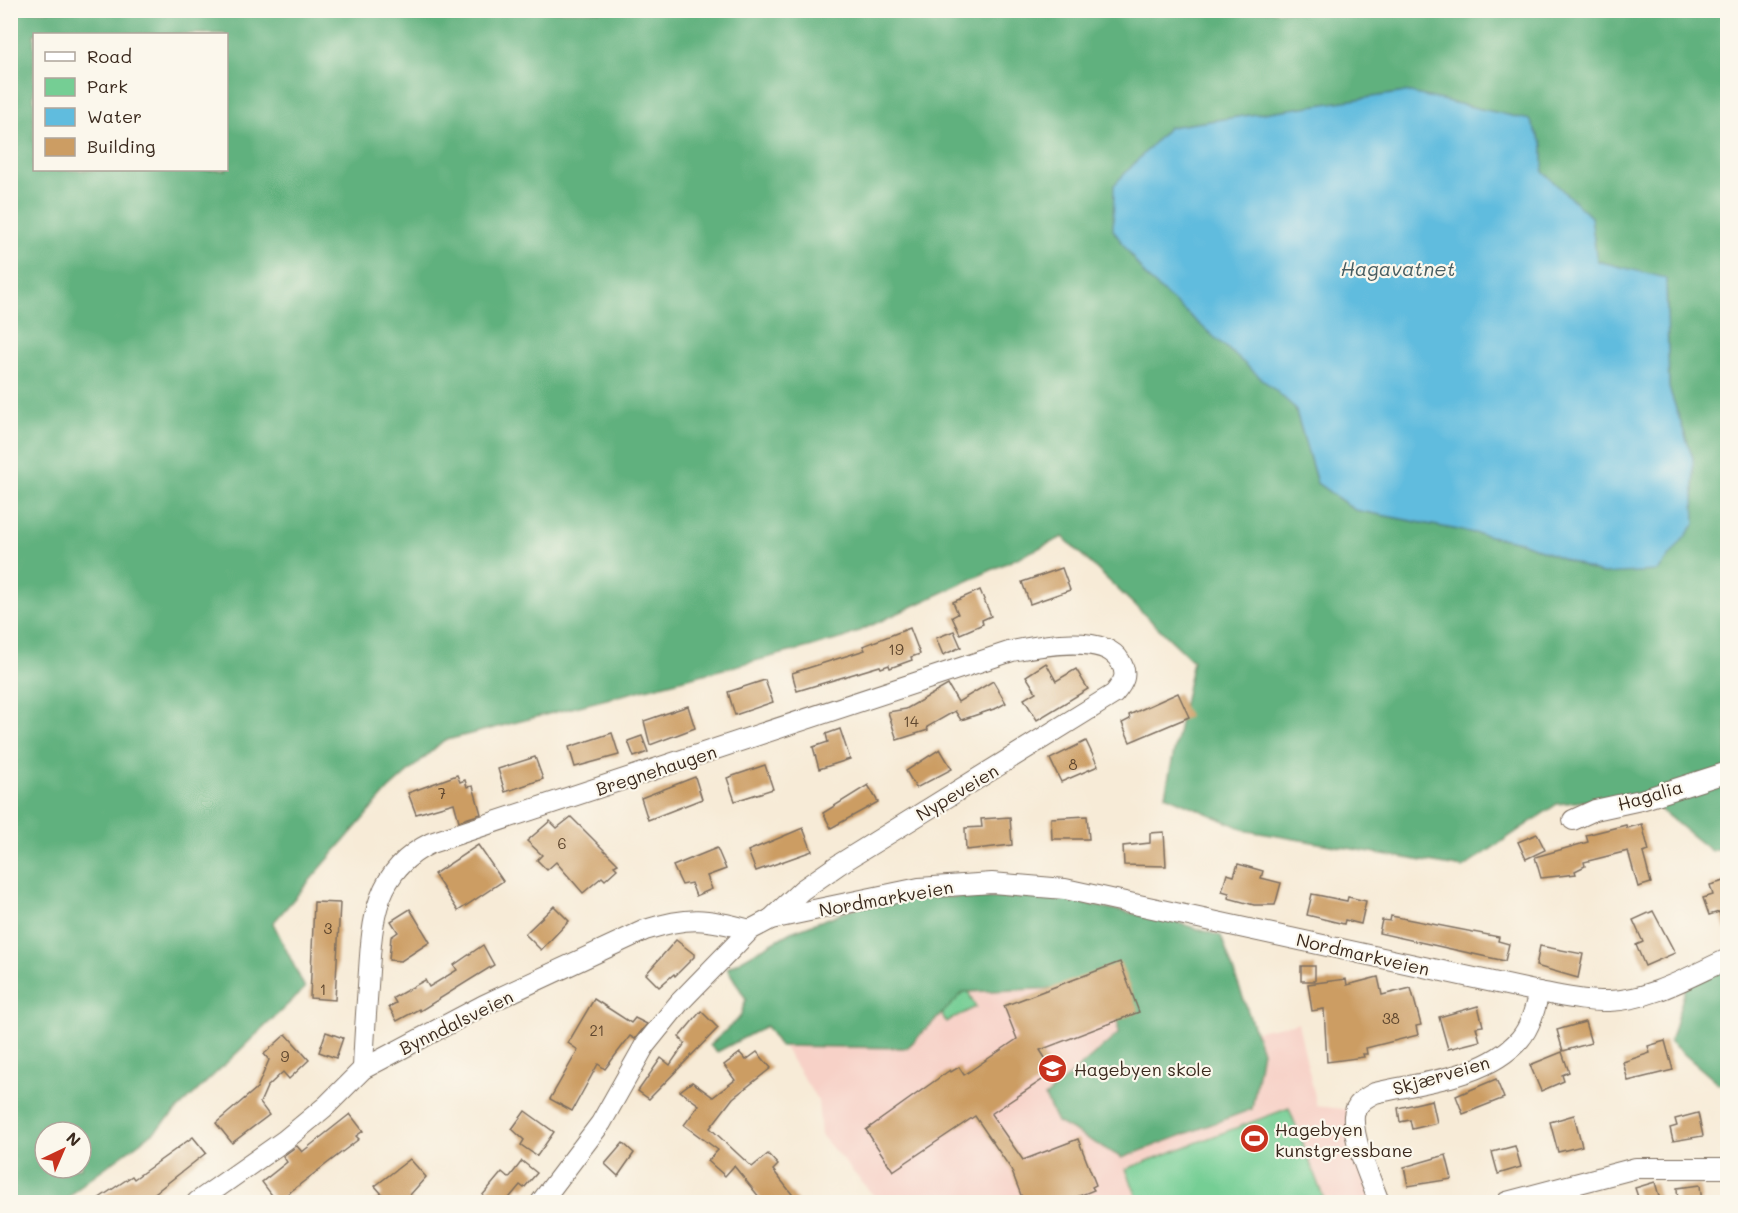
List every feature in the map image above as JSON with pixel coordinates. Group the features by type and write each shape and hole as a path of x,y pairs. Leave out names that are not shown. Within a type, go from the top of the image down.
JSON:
{"street":[{"name":"Bregnehaugen","path":"363,1069 372,926 387,881 402,861 415,851 431,843 1012,651 1061,644 1094,645 1118,657"},
{"name":"Nypeveien","path":"771,919 802,890 838,865 1076,720 1114,694 1124,682 1125,673 1118,657"},
{"name":"Hagalia","path":"1573,820 1595,810 1641,800 1728,772"},
{"name":"Nordmarkveien","path":"541,1203 601,1123 645,1045 679,1003 750,930 771,919 919,888 992,883 1029,884 1155,907 1539,992"},
{"name":"Bynndalsveien","path":"197,1203 285,1140 363,1069 484,1005 546,979 645,930 695,918 750,930"},
{"path":"1539,992 1581,1000 1608,1002 1628,999 1647,994 1728,959"},
{"name":"Skjærveien","path":"1379,1203 1355,1129 1354,1115 1358,1105 1375,1093 1450,1076 1494,1061 1521,1038 1531,1021 1539,992"},
{"path":"1507,1203 1636,1168 1728,1168"}],"shaded area":[{"name":"Hagebyen skole","path":"991,950 1225,1037 1298,1023 1317,1106 1349,1110 1373,1202 879,1202 821,1135 818,1101 775,1033"}],"green space":[{"path":"10,11 1727,11 1727,846 1711,851 1642,795 1557,804 1463,868 1248,831 1165,795 1193,661 1063,537 844,638 443,741 388,790 273,923 305,988 154,1132 93,1176 93,1120 33,1120 33,1180 88,1180 64,1202 11,1202","holes":["1406,92 1543,145 1542,172 1591,217 1597,261 1666,279 1669,388 1693,458 1602,574 1521,542 1355,510 1317,483 1295,408 1169,127"]},
{"path":"1049,896 1179,923 1221,936 1262,1051 1252,1109 1122,1158 1057,1122 1045,1097 1118,1034 1119,997 1090,987 964,992 907,1048 780,1046 766,1026 717,1052 710,1045 740,1017 746,999 727,968 791,932 883,898"},
{"path":"1727,955 1727,1079 1719,1084 1670,1042 1691,969"},
{"path":"964,984 976,1007 946,1022 934,999"},
{"name":"Hagebyen kunstgressbane","path":"1289,1108 1325,1202 1139,1202 1126,1169"}],"water":[{"name":"Hagavatnet","path":"1406,92 1530,120 1543,145 1543,172 1591,217 1597,261 1666,278 1669,388 1693,458 1695,524 1658,571 1602,574 1521,542 1355,510 1317,483 1295,408 1147,278 1113,230 1114,185 1169,127"}],"building":[{"path":"1062,568 1070,590 1030,604 1022,582"},
{"path":"980,590 991,616 982,620 983,624 960,634 952,617 958,614 953,602"},
{"path":"910,628 920,654 911,657 912,660 890,668 889,665 881,668 880,666 797,691 792,673 865,650 863,646"},
{"path":"954,631 961,647 943,655 936,638"},
{"path":"1046,663 1056,681 1076,669 1088,689 1037,720 1024,699 1036,692 1026,676"},
{"path":"765,680 773,702 735,715 728,692"},
{"path":"993,681 1006,703 961,720 955,711 927,727 928,730 897,740 888,712 906,709 948,685 958,702"},
{"path":"1178,693 1189,717 1130,742 1122,723 1130,719 1129,715"},
{"path":"688,706 695,728 650,745 644,721"},
{"path":"840,729 850,759 819,769 813,747 828,742 826,734"},
{"path":"612,733 619,755 575,767 569,747"},
{"path":"642,736 648,752 634,757 628,741"},
{"path":"1086,741 1098,766 1061,782 1050,759"},
{"path":"940,749 952,769 916,788 906,771"},
{"path":"535,757 543,779 505,792 498,769"},
{"path":"765,765 773,789 735,801 727,778"},
{"path":"457,775 460,782 465,780 467,787 473,786 481,814 459,821 454,803 416,814 408,793"},
{"path":"695,777 702,799 648,820 641,798"},
{"path":"868,785 878,802 831,828 823,813"},
{"path":"1087,816 1089,839 1052,839 1051,818"},
{"path":"571,817 618,864 614,866 617,869 605,880 602,877 583,893 556,862 547,870 537,860 542,855 527,841 550,821 557,828"},
{"path":"1010,817 1012,845 966,850 965,828 982,827 981,819"},
{"path":"1642,824 1649,851 1643,853 1651,883 1638,887 1628,851 1584,862 1585,866 1575,871 1576,874 1541,878 1535,857 1588,842 1586,835 1626,825 1627,828"},
{"path":"803,828 812,851 756,871 748,851"},
{"path":"1164,832 1166,866 1124,865 1123,846 1150,843 1150,833"},
{"path":"1537,834 1545,850 1526,859 1518,842"},
{"path":"478,845 503,881 458,911 434,874"},
{"path":"717,848 726,869 707,876 712,889 696,896 691,883 682,885 673,866"},
{"path":"1238,864 1263,871 1261,878 1281,883 1275,905 1254,905 1228,898 1229,893 1222,891 1227,874 1234,876"},
{"path":"1728,880 1728,930 1725,930 1719,912 1709,915 1703,898 1713,895 1710,885"},
{"path":"1312,894 1347,901 1348,897 1366,901 1361,924 1345,920 1344,924 1307,915"},
{"path":"314,902 340,903 335,1000 310,998"},
{"path":"554,906 569,921 541,950 525,934"},
{"path":"410,909 430,942 401,961 389,960 391,937 398,932 391,921"},
{"path":"1653,911 1675,953 1645,966 1636,945 1643,942 1633,920"},
{"path":"1391,916 1499,937 1498,941 1509,944 1505,961 1379,933 1382,920 1390,921"},
{"path":"676,940 694,954 694,957 675,976 674,974 659,987 646,974"},
{"path":"483,945 494,965 420,1011 419,1009 397,1021 389,1007 396,1003 393,998 425,980 429,987 457,970 454,965"},
{"path":"1540,946 1583,954 1578,978 1536,966"},
{"path":"1120,962 1139,1012 1040,1050 1054,1072 991,1114 1023,1160 1078,1139 1096,1185 1092,1187 1094,1190 1062,1203 1024,1203 1011,1169 975,1116 893,1171 866,1130 950,1070 951,1072 959,1067 964,1075 1017,1039 1004,1006"},
{"path":"1301,966 1315,966 1315,981 1301,981"},
{"path":"1378,977 1382,995 1411,988 1421,1025 1416,1026 1418,1035 1366,1048 1367,1054 1363,1054 1364,1057 1327,1062 1324,1009 1312,1011 1308,984 1346,979 1347,985"},
{"path":"594,999 631,1023 635,1018 647,1024 635,1039 630,1036 605,1069 598,1064 572,1111 550,1099 578,1050 568,1043"},
{"path":"1478,1006 1483,1026 1476,1027 1480,1041 1448,1049 1439,1017"},
{"path":"701,1011 718,1028 649,1099 638,1091 661,1058 670,1065 685,1043 679,1037"},
{"path":"1585,1022 1591,1043 1563,1051 1557,1030"},
{"path":"326,1032 343,1038 336,1058 319,1052"},
{"path":"286,1034 309,1060 289,1079 283,1072 267,1087 260,1103 269,1115 232,1143 216,1123 257,1088 269,1060 264,1054"},
{"path":"1665,1041 1673,1070 1628,1081 1623,1062 1650,1053 1648,1046"},
{"path":"757,1052 771,1068 733,1098 710,1128 752,1167 768,1154 778,1165 773,1170 799,1203 764,1203 734,1166 725,1176 708,1161 718,1150 684,1125 699,1105 680,1091 692,1082 713,1097 735,1080 724,1065 740,1053 746,1060"},
{"path":"1562,1052 1569,1072 1562,1075 1564,1081 1541,1091 1530,1065"},
{"path":"1496,1079 1504,1098 1463,1114 1456,1096"},
{"path":"1432,1100 1437,1123 1412,1129 1410,1120 1400,1122 1398,1108"},
{"path":"525,1111 554,1132 537,1156 521,1145 524,1140 512,1129"},
{"path":"1698,1113 1703,1136 1673,1141 1670,1128 1677,1126 1675,1119"},
{"path":"350,1114 363,1131 356,1136 359,1139 277,1202 262,1182 287,1162 283,1156 297,1146 302,1152"},
{"path":"1574,1115 1582,1146 1558,1152 1550,1122"},
{"path":"193,1137 206,1153 142,1203 92,1203 132,1176 134,1179"},
{"path":"623,1143 634,1153 618,1176 605,1164"},
{"path":"1515,1146 1521,1167 1498,1174 1492,1152"},
{"path":"1446,1155 1452,1179 1408,1186 1404,1167"},
{"path":"410,1159 426,1177 409,1196 414,1203 372,1203 382,1194 375,1186"},
{"path":"522,1161 537,1173 524,1188 520,1185 505,1203 476,1203 502,1172 509,1178"},
{"path":"1655,1182 1661,1203 1640,1203 1635,1188"},
{"path":"1700,1185 1702,1203 1678,1203 1677,1188"}],"place":[{"name":"Hagebyen skole","path":"1053,1069"},
{"name":"Hagebyen kunstgressbane","path":"1254,1139"}]}
